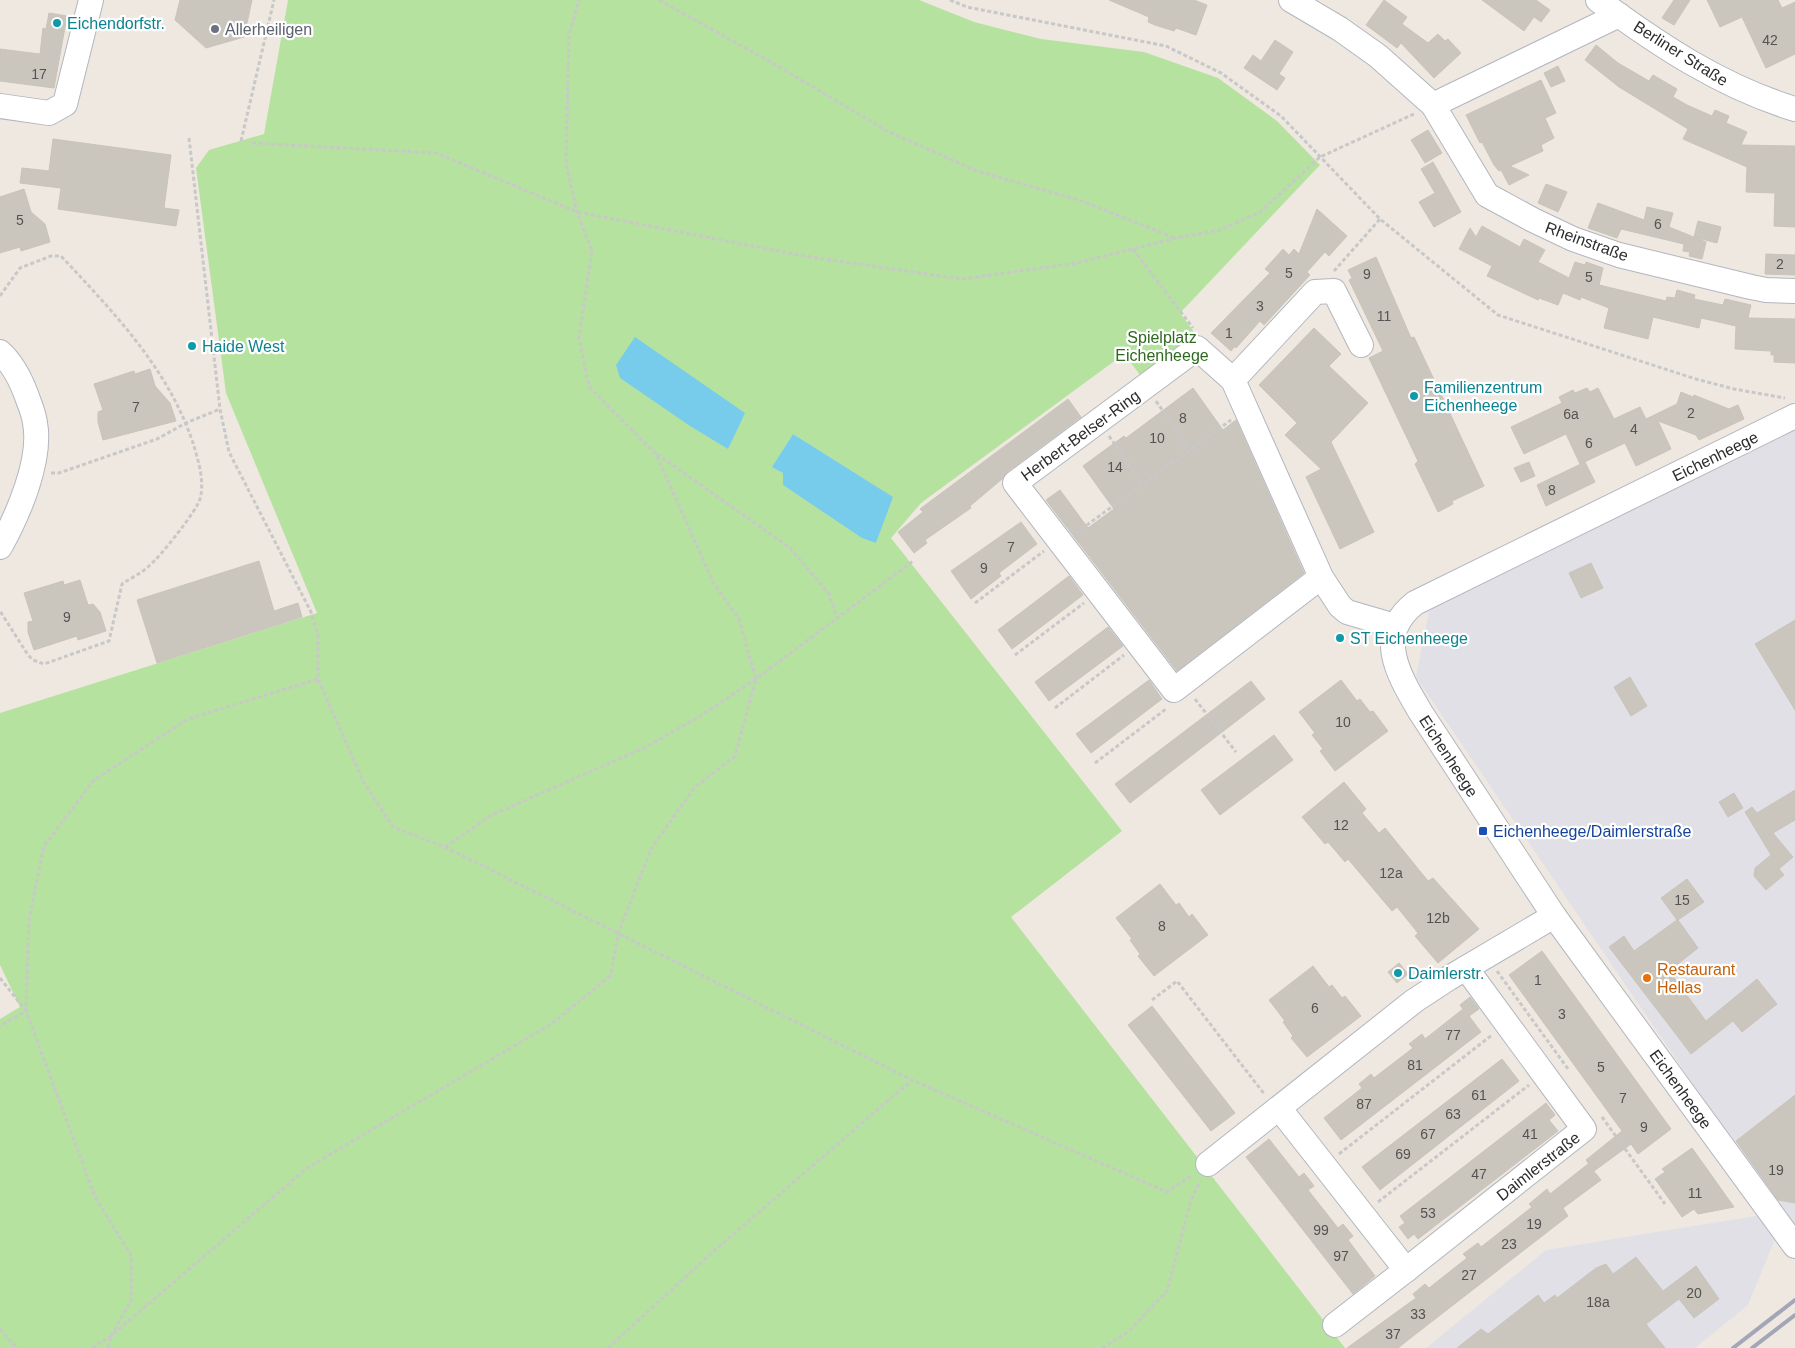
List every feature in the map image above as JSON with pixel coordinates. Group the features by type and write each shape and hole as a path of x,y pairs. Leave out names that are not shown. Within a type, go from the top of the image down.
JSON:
{"street":[{"path":"0,106 49,113 66,104 91,0"},
{"name":"Rheinstraße","path":"1291,0 1340,29 1378,56 1433,105 1487,195 1501,204 1573,239 1619,255 1751,287 1766,290 1795,291"},
{"name":"Berliner Straße","path":"1598,0 1680,57 1724,82 1771,102 1795,109"},
{"path":"1433,105 1619,15"},
{"path":"1233,380 1315,292 1334,291 1361,345"},
{"path":"1197,348 1233,380 1321,577 1340,606 1347,612 1396,626"},
{"name":"Herbert-Belser-Ring","path":"1178,687 1139,644 1014,483 1197,348"},
{"path":"0,352 18,376 36,423 35,453 31,472 16,514 0,547"},
{"name":"Eichenheege","path":"1791,407 1429,595 1409,608 1396,626 1392,648 1402,680 1420,714 1554,916 1791,1232"},
{"path":"1178,687 1321,577"},
{"path":"1208,1164 1414,1002 1466,968 1554,916"},
{"name":"Daimlerstraße","path":"1336,1325 1584,1129 1466,968"},
{"path":"1279,1108 1325,1164 1406,1270"}],"path":[{"path":"241,141 274,0"},
{"path":"579,0 569,35 566,163 577,212 592,251 579,338 589,388 656,454 790,548 830,594 837,619"},
{"path":"659,0 776,64 887,131 977,171 1079,200 1176,238"},
{"path":"950,0 967,7 1166,46 1220,73 1281,116 1380,219 1498,315 1696,379 1791,407"},
{"path":"252,142 436,153 577,212 804,256 962,279 1077,263 1176,238 1220,230 1260,212 1320,157 1433,105"},
{"path":"189,138 220,409 229,452 311,612 318,635 318,679 364,783 393,827 445,847 912,1080 1167,1192 1208,1164"},
{"path":"1315,292 1380,219"},
{"path":"1133,249 1201,338 1197,348"},
{"path":"0,296 20,268 51,256 61,256 128,329 154,364 186,422 200,465 200,502 152,564 122,584 109,641 44,664 33,660 28,655 0,611"},
{"path":"1145,386 1190,450"},
{"path":"31,472 59,473 158,439 186,422 220,409"},
{"path":"975,603 1246,410"},
{"path":"1098,421 1143,485"},
{"path":"92,1348 111,1336 307,1168 553,1023 611,975 618,934 651,849 694,788 735,756 756,679 739,619 714,584 656,454"},
{"path":"445,847 492,815 646,747 697,718 756,679 913,561"},
{"path":"1015,655 1098,592"},
{"path":"1055,708 1139,644"},
{"path":"26,1011 29,920 44,846 94,780 188,719 318,679"},
{"path":"1095,763 1170,706 1178,687 1236,752"},
{"path":"0,978 26,1011 95,1197 131,1255 130,1301 111,1336 108,1348"},
{"path":"1152,1000 1177,982 1270,1102 1279,1108"},
{"path":"0,1026 26,1011"},
{"path":"1325,1164 1506,1024"},
{"path":"1363,1214 1544,1074"},
{"path":"608,1348 715,1250 912,1080"},
{"path":"1102,1348 1128,1332 1167,1291 1191,1200 1208,1164"},
{"path":"0,1329 17,1348"}],"shaded area":[{"path":"1795,430 1795,1223 1776,1237 1748,1305 1695,1348 1426,1348 1546,1250 1780,1212 1416,677 1429,611 1438,600 1550,544"}],"green space":[{"name":"Spielplatz Eichenheege","path":"288,0 919,0 974,22 1041,39 1144,52 1218,78 1277,121 1320,165 1180,313 1199,339 1144,380 1124,354 921,503 891,538 1122,831 1011,917 1345,1348 0,1348 0,1019 20,1007 0,965 0,713 317,613 226,393 196,168 209,150 264,134","holes":["793,434 892,497 876,543 783,485 783,473 773,466"]}],"water":[{"path":"635,337 745,413 728,449 690,426 620,378 616,365"},
{"path":"793,434 893,497 876,543 862,538 783,485 783,473 772,467"}],"building":[{"name":"Allerheiligen","path":"180,0 252,0 244,37 206,48 175,20"},
{"path":"1109,0 1194,0 1207,5 1196,35 1176,28 1174,31 1155,25 1148,22 1149,17"},
{"path":"1384,0 1407,17 1402,24 1428,43 1438,34 1445,41 1448,39 1461,53 1434,78 1401,43 1397,48 1366,25"},
{"path":"1482,0 1536,0 1550,10 1541,22 1534,17 1524,31"},
{"path":"1674,0 1690,0 1674,25 1662,18"},
{"path":"1707,0 1778,0 1782,8 1795,2 1795,54 1766,68 1742,17 1720,27"},
{"path":"49,13 67,16 54,88 0,81 0,49 40,54 43,28 46,29"},
{"path":"1275,40 1293,52 1279,74 1285,78 1277,90 1244,68 1253,55 1261,61"},
{"path":"1596,45 1618,63 1649,81 1653,75 1677,89 1673,97 1687,105 1712,116 1715,110 1729,116 1726,123 1747,132 1741,145 1795,146 1795,227 1774,226 1775,193 1746,192 1747,167 1683,139 1688,129 1619,87 1585,60"},
{"path":"1558,66 1565,81 1551,87 1544,73"},
{"path":"1541,80 1556,113 1545,118 1554,138 1541,145 1543,151 1510,166 1529,175 1509,185 1501,170 1499,171 1494,165 1482,142 1480,143 1466,115"},
{"path":"1428,130 1442,153 1425,163 1411,140"},
{"path":"53,139 171,155 164,208 179,210 176,226 58,209 61,188 20,183 22,168 49,171"},
{"path":"1433,162 1461,212 1434,227 1419,202 1435,193 1421,169"},
{"path":"1546,184 1567,192 1558,212 1538,203"},
{"path":"24,189 31,212 45,224 50,242 21,251 20,247 0,253 0,197"},
{"path":"1598,203 1644,220 1647,207 1673,213 1669,227 1706,242 1702,259 1689,256 1690,252 1683,251 1684,244 1621,229 1617,238 1588,228"},
{"path":"1317,209 1347,236 1329,256 1325,252 1307,272 1310,275 1264,325 1260,321 1236,348 1235,346 1231,351 1211,333 1270,273 1265,269 1283,249 1289,255 1294,249 1299,254"},
{"path":"1698,221 1721,227 1717,243 1694,237"},
{"path":"1482,226 1520,247 1524,239 1545,250 1538,262 1569,278 1575,262 1585,265 1586,262 1603,268 1599,285 1666,301 1667,297 1675,298 1677,290 1695,295 1694,299 1723,305 1725,299 1751,305 1748,318 1795,319 1795,363 1774,362 1774,355 1771,355 1771,351 1735,349 1736,326 1701,318 1699,328 1653,317 1648,339 1604,328 1609,308 1581,297 1580,300 1563,293 1558,305 1539,298 1538,300 1487,276 1492,266 1459,249 1470,228 1476,237"},
{"path":"1766,254 1795,255 1795,275 1765,274"},
{"name":"Familienzentrum Eichenheege","path":"1376,257 1411,338 1414,337 1484,486 1452,501 1453,504 1438,512 1415,464 1418,461 1369,358 1383,351 1349,280 1352,278 1348,270"},
{"path":"1314,328 1341,354 1329,366 1368,403 1331,442 1374,532 1340,549 1306,477 1321,469 1285,435 1297,423 1259,385"},
{"path":"150,369 155,386 170,403 176,421 103,440 98,422 98,412 103,410 94,384 134,371 135,374"},
{"path":"1193,388 1223,430 1236,420 1304,573 1177,671 1046,500 1060,490 1088,528 1114,509 1083,466 1124,436 1126,438"},
{"path":"1587,388 1590,392 1598,388 1614,419 1640,407 1646,419 1677,404 1681,392 1693,397 1694,395 1729,409 1738,405 1744,419 1699,440 1696,435 1658,421 1671,449 1636,466 1625,443 1580,464 1566,434 1524,454 1511,427 1562,403 1559,397 1573,390 1575,393"},
{"path":"1068,399 1081,417 1007,472 1002,479 970,506 971,508 925,540 927,543 914,553 898,532 923,512 920,509"},
{"path":"1529,462 1535,476 1521,482 1514,468"},
{"path":"1585,462 1595,482 1546,506 1537,485"},
{"path":"1021,522 1037,544 999,573 1001,576 971,599 951,571"},
{"path":"259,561 274,611 298,603 302,617 157,663 137,600"},
{"path":"1591,563 1603,588 1581,598 1569,573"},
{"path":"1069,576 1083,595 1012,649 998,630"},
{"path":"80,580 88,605 93,604 100,612 106,631 78,640 77,636 34,650 28,632 28,622 33,621 24,593 63,581 64,585"},
{"path":"1795,620 1795,710 1755,644"},
{"path":"1108,627 1123,646 1049,701 1035,682"},
{"path":"1630,677 1647,706 1631,716 1614,687"},
{"path":"1149,680 1162,699 1091,753 1076,734"},
{"path":"1341,680 1357,701 1360,699 1370,712 1373,711 1388,731 1335,771 1320,751 1323,749 1312,735 1315,733 1299,712"},
{"path":"1251,681 1265,699 1130,803 1115,784"},
{"path":"1274,735 1293,760 1220,815 1201,790"},
{"path":"1344,782 1366,809 1362,813 1379,833 1385,828 1428,881 1433,878 1479,929 1438,963 1415,936 1418,933 1397,907 1392,911 1348,859 1345,862 1328,842 1325,844 1302,817"},
{"path":"1795,790 1795,820 1773,833 1793,857 1779,869 1784,875 1766,890 1754,876 1755,868 1771,855 1745,812 1752,807 1757,813"},
{"path":"1734,793 1743,808 1728,817 1719,802"},
{"path":"1687,879 1704,902 1678,920 1698,948 1669,971 1706,1021 1757,979 1777,1004 1742,1032 1733,1021 1691,1054 1609,947 1624,936 1634,951 1677,920 1661,898"},
{"path":"1160,884 1176,905 1179,903 1189,917 1192,914 1208,935 1154,976 1138,956 1140,954 1130,940 1132,939 1116,918"},
{"path":"1542,951 1671,1129 1638,1154 1631,1144 1594,1171 1586,1160 1622,1131 1509,975"},
{"name":"Daimlerstr.","path":"1399,963 1408,974 1397,983 1388,972"},
{"path":"1313,966 1329,987 1332,985 1342,998 1345,996 1361,1016 1307,1057 1291,1038 1293,1036 1283,1022 1285,1021 1269,1000"},
{"path":"1470,997 1479,1009 1469,1016 1481,1032 1341,1140 1324,1118 1362,1088 1359,1084 1371,1074 1374,1078 1413,1048 1409,1044 1422,1034 1425,1039 1463,1009 1460,1005"},
{"path":"1152,1006 1235,1113 1211,1131 1128,1025"},
{"path":"1502,1059 1519,1081 1380,1190 1362,1167"},
{"path":"1795,1095 1795,1203 1778,1200 1736,1141"},
{"path":"1546,1103 1555,1115 1549,1120 1558,1131 1418,1239 1414,1234 1408,1239 1399,1227 1405,1223 1400,1216"},
{"path":"1269,1139 1299,1177 1304,1173 1314,1186 1308,1190 1338,1228 1343,1224 1353,1236 1348,1240 1375,1276 1353,1294 1246,1157"},
{"path":"1692,1148 1734,1207 1698,1214 1694,1209 1682,1217 1655,1179 1665,1172 1662,1169"},
{"path":"1588,1164 1601,1180 1563,1208 1568,1216 1398,1348 1347,1348 1416,1298 1413,1294 1425,1284 1429,1288 1467,1258 1463,1254 1478,1243 1481,1247 1532,1207 1529,1204 1547,1189 1550,1194"},
{"path":"1636,1257 1663,1291 1696,1266 1719,1299 1694,1318 1679,1299 1646,1324 1665,1348 1457,1348 1481,1329 1488,1334 1538,1295 1544,1303 1555,1295 1557,1298 1596,1268 1606,1264 1613,1274"}],"railway":[{"path":"1733,1348 1795,1300"},
{"path":"1752,1348 1795,1315"}],"place":[{"name":"Eichendorfstr.","path":"57,23"},
{"name":"Allerheiligen","path":"215,29"},
{"name":"Haide West","path":"192,346"},
{"name":"Familienzentrum Eichenheege","path":"1414,396"},
{"name":"ST Eichenheege","path":"1340,638"},
{"name":"Eichenheege/Daimlerstraße","path":"1483,831"},
{"name":"Daimlerstr.","path":"1398,973"},
{"name":"Restaurant Hellas","path":"1647,978"}]}
